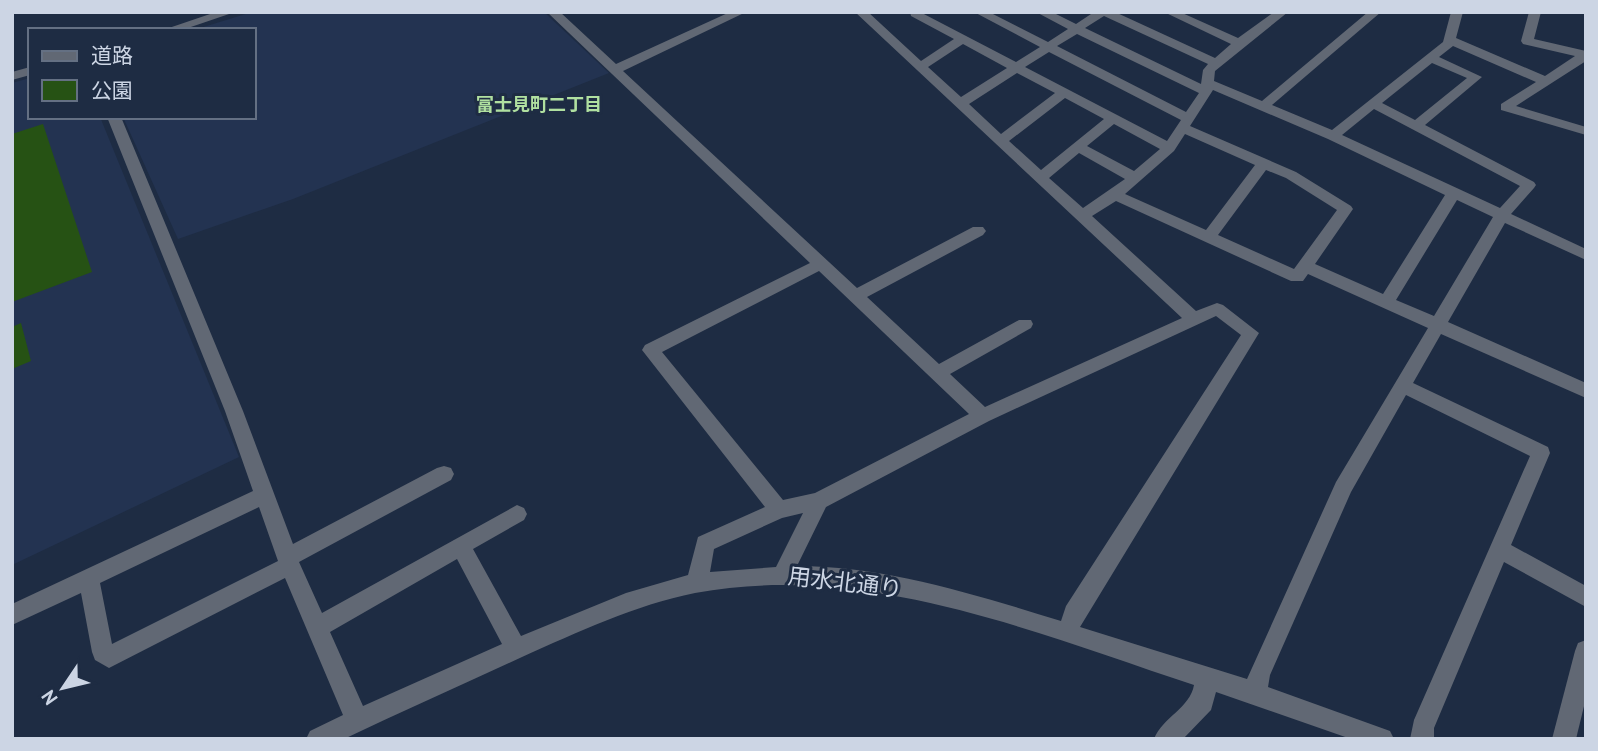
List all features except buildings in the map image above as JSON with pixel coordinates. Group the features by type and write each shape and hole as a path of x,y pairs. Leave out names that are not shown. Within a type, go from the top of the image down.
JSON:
{"street":[{"path":"173,28 197,16 229,12"},
{"path":"553,12 983,416"},
{"path":"614,70 740,12"},
{"path":"861,12 1194,319"},
{"path":"980,12 1185,123 1291,175 1346,209 1297,277 1115,195"},
{"path":"1042,12 1207,87 1265,104 1586,255"},
{"path":"960,104 1104,12 1215,63"},
{"path":"1170,12 1239,43"},
{"path":"1265,104 1375,12"},
{"path":"1333,136 1450,40 1457,12"},
{"path":"1535,12 1527,41 1585,55"},
{"path":"915,13 1169,148"},
{"path":"1082,216 1115,195 1169,148 1207,87 1209,70 1277,13"},
{"path":"920,67 962,39"},
{"path":"1450,40 1545,81"},
{"path":"1585,55 1506,107 1586,131"},
{"path":"1417,125 1476,77 1431,58"},
{"path":"1000,141 1064,93"},
{"path":"1255,694 1259,674 1343,488 1439,327 1500,216 1529,185 1374,104"},
{"path":"1040,178 1113,118"},
{"path":"115,119 234,411 289,561 351,703 356,721"},
{"path":"1078,147 1135,178"},
{"path":"1208,238 1264,163"},
{"path":"1386,303 1453,194"},
{"path":"855,296 978,232"},
{"path":"779,510 651,351 820,264"},
{"path":"1305,266 1586,391"},
{"path":"697,583 705,543 779,510 819,501 983,416 1217,309 1251,333 1074,613 1066,633"},
{"path":"937,373 1025,324"},
{"path":"1404,386 1541,453 1422,728 1422,739"},
{"path":"89,579 103,652 109,657 444,474"},
{"path":"12,615 266,494"},
{"path":"783,574 819,501"},
{"path":"318,627 517,514"},
{"path":"461,546 516,649"},
{"path":"1498,548 1586,597"},
{"name":"用水北通り","path":"318,739 606,608 697,583 783,574 845,577 893,584 1208,677 1382,739"},
{"path":"1564,739 1586,651"},
{"path":"1166,739 1203,702 1208,677"}],"shaded area":[{"path":"252,12 544,12 609,73 293,199 178,239 124,119 256,119 256,28 200,28"},
{"path":"28,79 28,119 101,119 239,457 12,565 12,83"}],"green space":[{"path":"43,124 92,272 12,302 12,134"},
{"path":"21,323 31,361 12,369 12,327"}],"district":[{"name":"富士見町二丁目","path":"539,104"}]}
